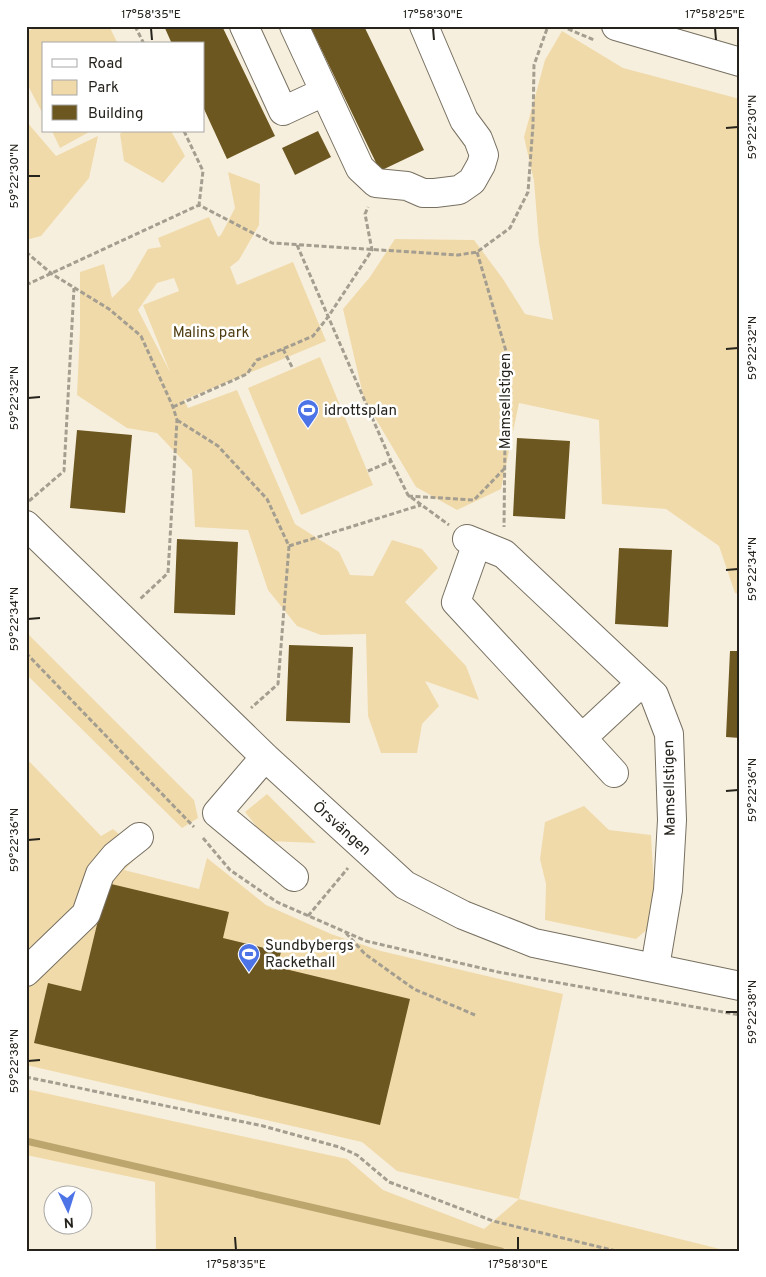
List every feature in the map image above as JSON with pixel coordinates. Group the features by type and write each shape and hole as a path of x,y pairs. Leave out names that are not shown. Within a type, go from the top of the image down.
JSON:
{"street":[{"path":"244,26 283,111 324,92"},
{"path":"294,26 360,168 376,183 406,186 423,193 446,193 459,190 472,181 481,166 484,155 478,139 464,120 424,26"},
{"path":"606,33 740,62"},
{"name":"Örsvängen","path":"26,525 265,758 405,886 463,915 534,943 740,986"},
{"path":"472,541 456,602 614,772"},
{"name":"Mamsellstigen","path":"472,541 504,554 654,695 668,734 672,820 668,890 655,967"},
{"path":"582,738 641,683"},
{"path":"265,758 217,813 294,877"},
{"path":"26,972 86,914 100,874 115,856 139,837"}],"path":[{"path":"135,26 143,42"},
{"path":"199,205 272,243 458,256 477,252 510,228 528,192 533,125 534,66 548,26"},
{"path":"561,26 606,33"},
{"path":"184,132 203,171 199,205"},
{"path":"173,407 247,374 257,360 313,336 328,317 372,250 365,214 376,183"},
{"path":"26,285 199,205"},
{"path":"297,245 408,496 472,541"},
{"path":"26,252 52,274 109,309 141,336 178,420 168,573 121,617"},
{"name":"Mamsellstigen","path":"477,252 506,351 504,554"},
{"path":"26,503 64,471 74,287"},
{"path":"283,349 292,369"},
{"path":"178,420 218,446 268,498 289,546 278,684 232,726"},
{"path":"368,471 391,461"},
{"path":"408,496 474,500 504,468"},
{"path":"289,546 421,504"},
{"path":"26,653 199,832 230,870 277,902 366,941 498,972 740,1015"},
{"path":"308,916 364,848"},
{"path":"344,932 365,954 414,989 475,1015"},
{"path":"26,1077 263,1126 340,1147 357,1155 389,1182 430,1198 493,1221 616,1251"}],"green space":[{"path":"38,26 109,26 117,42 42,42 42,112 26,82 26,32"},
{"path":"562,31 623,68 740,99 740,594 735,593 719,546 666,509 602,504 599,420 519,403 501,489 457,510 416,487 364,399 343,309 370,277 395,239 474,240 503,279 525,314 553,320 539,243 534,181 524,137 545,60"},
{"path":"26,121 56,156 98,136 89,178 41,236 26,240"},
{"path":"52,132 89,132 60,148"},
{"path":"122,132 172,132 185,156 163,183 124,161 120,134"},
{"name":"Malins park","path":"228,172 260,184 259,225 239,260 230,267 237,285 293,262 326,341 184,400 188,408 237,390 295,524 339,552 350,575 373,576 392,540 422,549 438,568 405,602 466,666 479,700 425,681 439,706 422,724 417,753 381,753 368,716 366,634 321,635 297,626 268,590 248,530 195,527 192,470 157,433 127,428 77,395 80,272 104,264 112,298 130,280 148,249 161,247 158,238 209,217 218,237 221,235 235,208","holes":["174,278 179,291 143,305 170,372 138,310 157,283"]},
{"name":"idrottsplan","path":"320,357 373,485 301,515 248,388"},
{"path":"26,632 194,800 198,818 182,828 26,674"},
{"name":"Sundbybergs Rackethall","path":"26,758 101,836 113,829 141,853 124,870 199,889 207,858 266,905 331,934 381,951 563,994 519,1199 397,1171 362,1142 26,1065"},
{"path":"267,794 316,843 268,841 245,812"},
{"path":"584,806 609,830 651,835 656,922 636,939 545,920 546,884 540,859 545,822"},
{"path":"26,1089 347,1159 383,1190 484,1229 519,1199 728,1251 156,1251 155,1182 26,1155"}],"building":[{"path":"164,26 222,26 275,136 227,159 205,111 205,42 171,42"},
{"path":"310,26 364,26 424,150 380,171"},
{"path":"318,131 331,157 295,175 282,148"},
{"path":"77,430 132,435 125,513 70,508"},
{"path":"517,438 570,441 565,519 513,516"},
{"path":"177,539 238,542 235,615 174,613"},
{"path":"619,548 672,550 668,627 615,624"},
{"path":"289,645 353,647 350,723 286,721"},
{"path":"730,651 740,651 740,738 726,737"},
{"path":"107,883 229,912 223,938 281,952 277,967 410,999 380,1125 34,1043 48,983 81,991"}],"waterway":[{"path":"26,1141 501,1251"}],"place":[{"name":"idrottsplan","path":"308,429"},
{"name":"Sundbybergs Rackethall","path":"249,973"}]}
